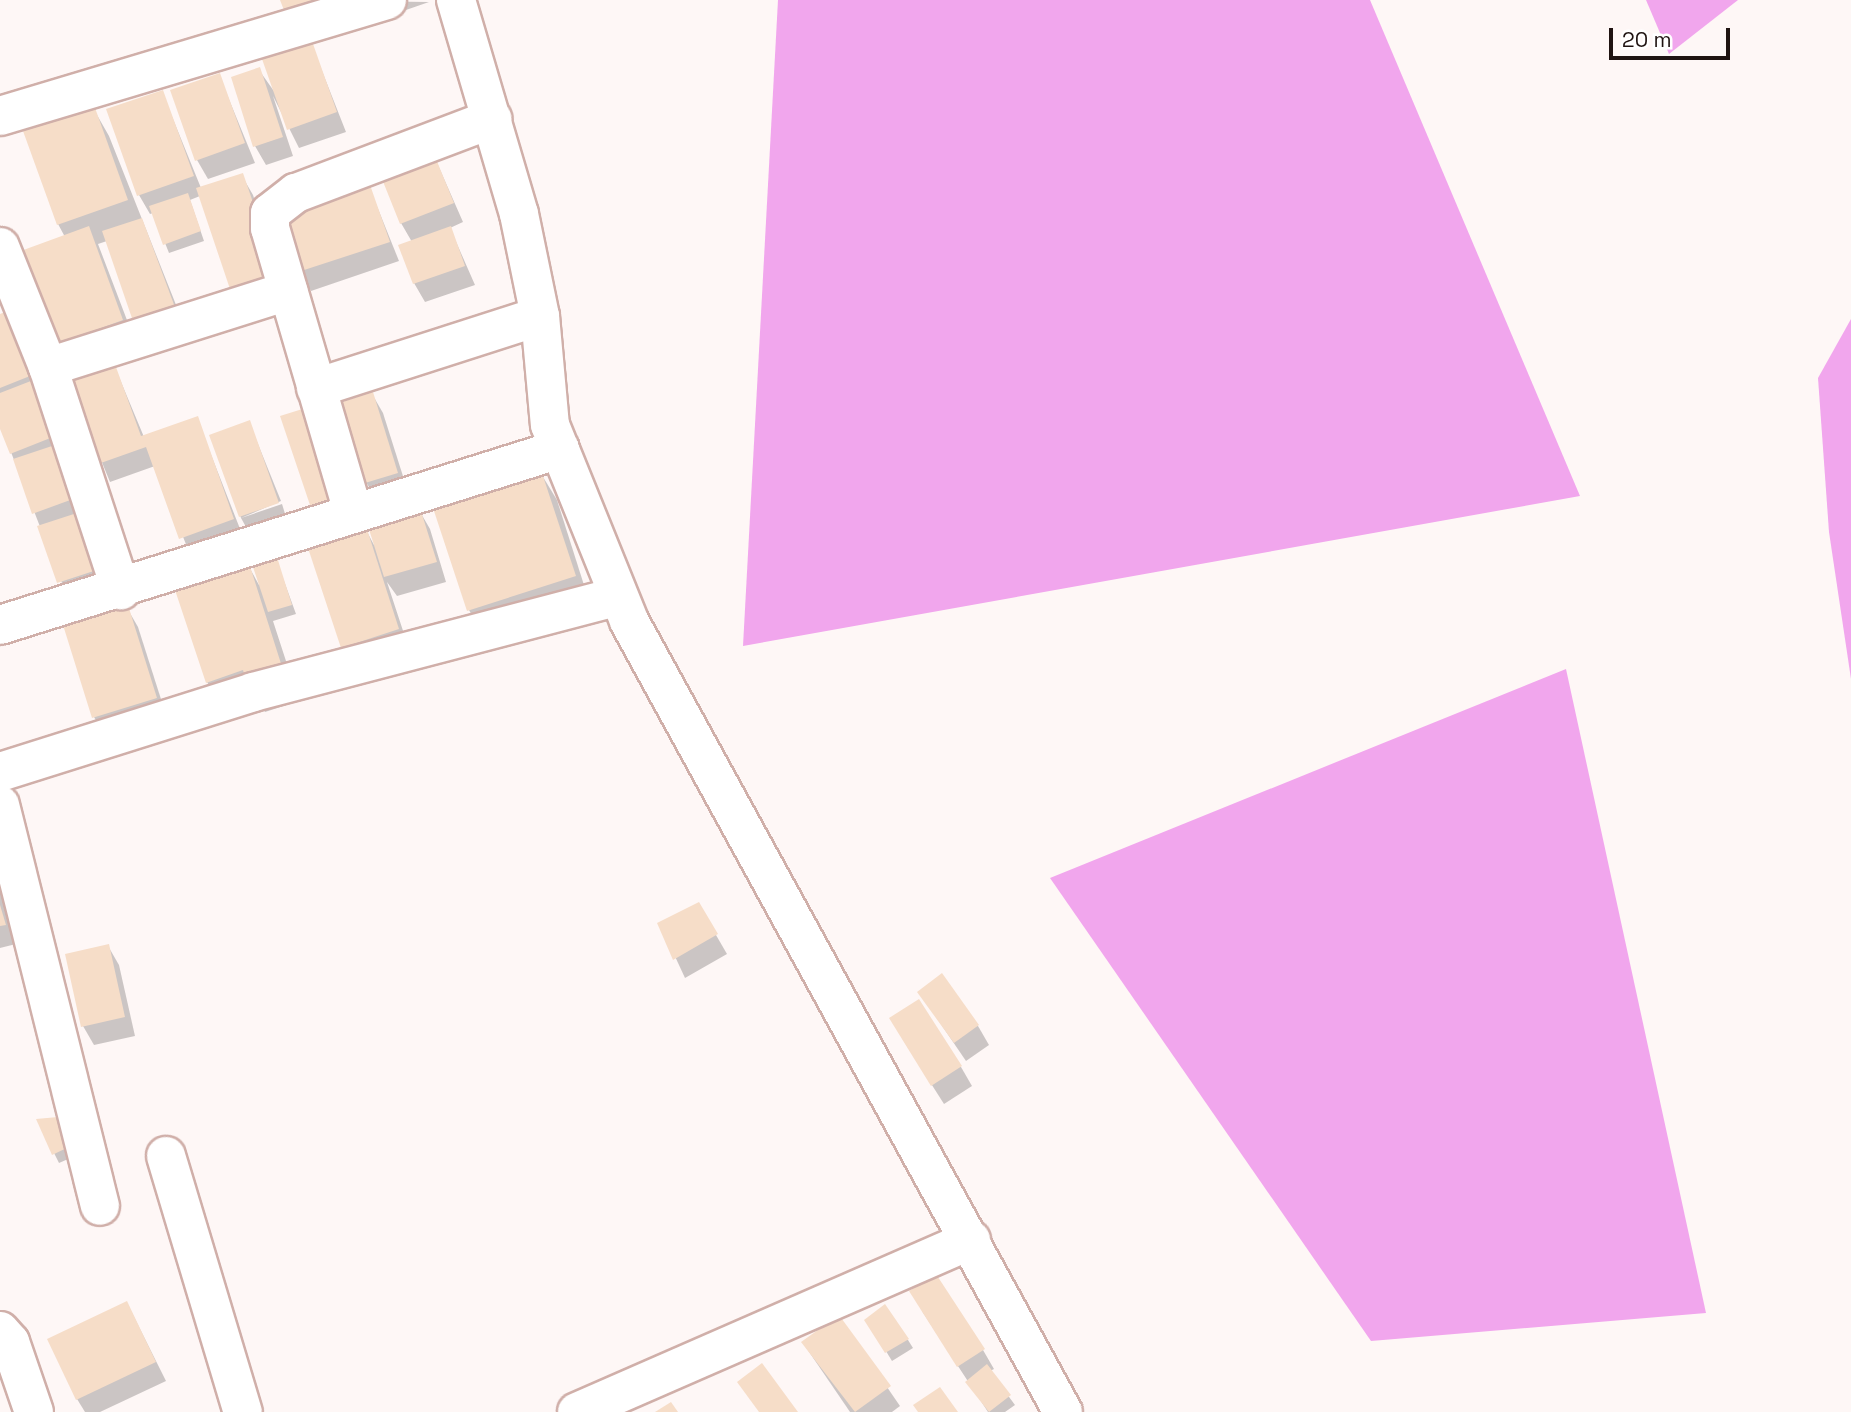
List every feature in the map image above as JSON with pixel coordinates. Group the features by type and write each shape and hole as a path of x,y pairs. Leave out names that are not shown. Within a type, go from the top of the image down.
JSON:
{"street":[{"path":"0,116 387,0"},
{"path":"456,0 508,166 540,316 548,415 618,596 821,978 971,1240 1063,1412"},
{"path":"353,512 270,228 270,213 296,194 492,119"},
{"path":"0,247 48,367 121,590"},
{"path":"48,367 288,291"},
{"path":"316,388 540,316"},
{"path":"1,622 121,590 353,512 560,449"},
{"path":"0,772 253,692 618,596"},
{"path":"0,805 100,1206"},
{"path":"166,1156 243,1412"},
{"path":"577,1412 971,1240"},
{"path":"0,1332 10,1342 28,1410"}],"shaded area":[{"path":"778,0 1370,0 1580,496 743,646"},
{"path":"1646,0 1738,0 1669,54"},
{"path":"1851,319 1851,679 1829,532 1818,378"},
{"path":"1566,669 1706,1313 1371,1341 1050,878"}],"building":[{"path":"280,0 336,0 287,18"},
{"path":"312,41 337,112 287,130 262,59"},
{"path":"260,67 283,137 253,147 231,77"},
{"path":"220,73 245,143 195,161 170,90"},
{"path":"163,90 194,176 137,196 106,109"},
{"path":"94,105 128,200 57,225 23,131"},
{"path":"434,154 454,203 400,224 380,174"},
{"path":"243,173 279,279 232,295 196,188"},
{"path":"369,182 390,242 298,272 278,213"},
{"path":"188,193 201,231 163,245 149,206"},
{"path":"142,218 176,310 134,324 102,231"},
{"path":"89,226 123,320 52,346 18,252"},
{"path":"451,226 465,266 413,284 398,245"},
{"path":"10,310 35,374 0,388 0,314"},
{"path":"112,356 141,436 198,416 234,519 179,539 146,447 98,464 64,373"},
{"path":"36,379 58,435 10,454 0,429 0,393"},
{"path":"373,392 398,473 365,483 339,403"},
{"path":"312,406 344,501 312,511 280,416"},
{"path":"250,420 279,503 239,517 209,435"},
{"path":"55,445 73,499 32,514 13,459"},
{"path":"541,470 576,576 467,611 432,505"},
{"path":"420,508 437,562 384,577 367,523"},
{"path":"80,512 100,569 57,583 37,526"},
{"path":"366,526 399,629 341,648 307,545"},
{"path":"277,557 292,605 268,612 252,564"},
{"path":"249,563 284,673 247,685 243,670 206,683 174,587"},
{"path":"128,605 157,698 92,718 63,625"},
{"path":"699,902 718,934 673,960 657,923"},
{"path":"0,905 6,925 0,926"},
{"path":"109,944 125,1017 81,1027 65,954"},
{"path":"942,973 979,1025 954,1043 917,992"},
{"path":"919,999 962,1066 931,1086 889,1018"},
{"path":"58,1117 71,1146 52,1155 36,1119"},
{"path":"936,1274 985,1349 957,1367 909,1291"},
{"path":"127,1301 156,1362 76,1400 47,1339"},
{"path":"885,1304 909,1339 885,1353 864,1320"},
{"path":"839,1315 891,1386 855,1412 801,1342"},
{"path":"762,1363 798,1412 759,1412 737,1382"},
{"path":"987,1364 1011,1395 989,1412 965,1382"},
{"path":"940,1387 958,1412 918,1412 913,1405"},
{"path":"671,1402 678,1412 655,1412"}]}
